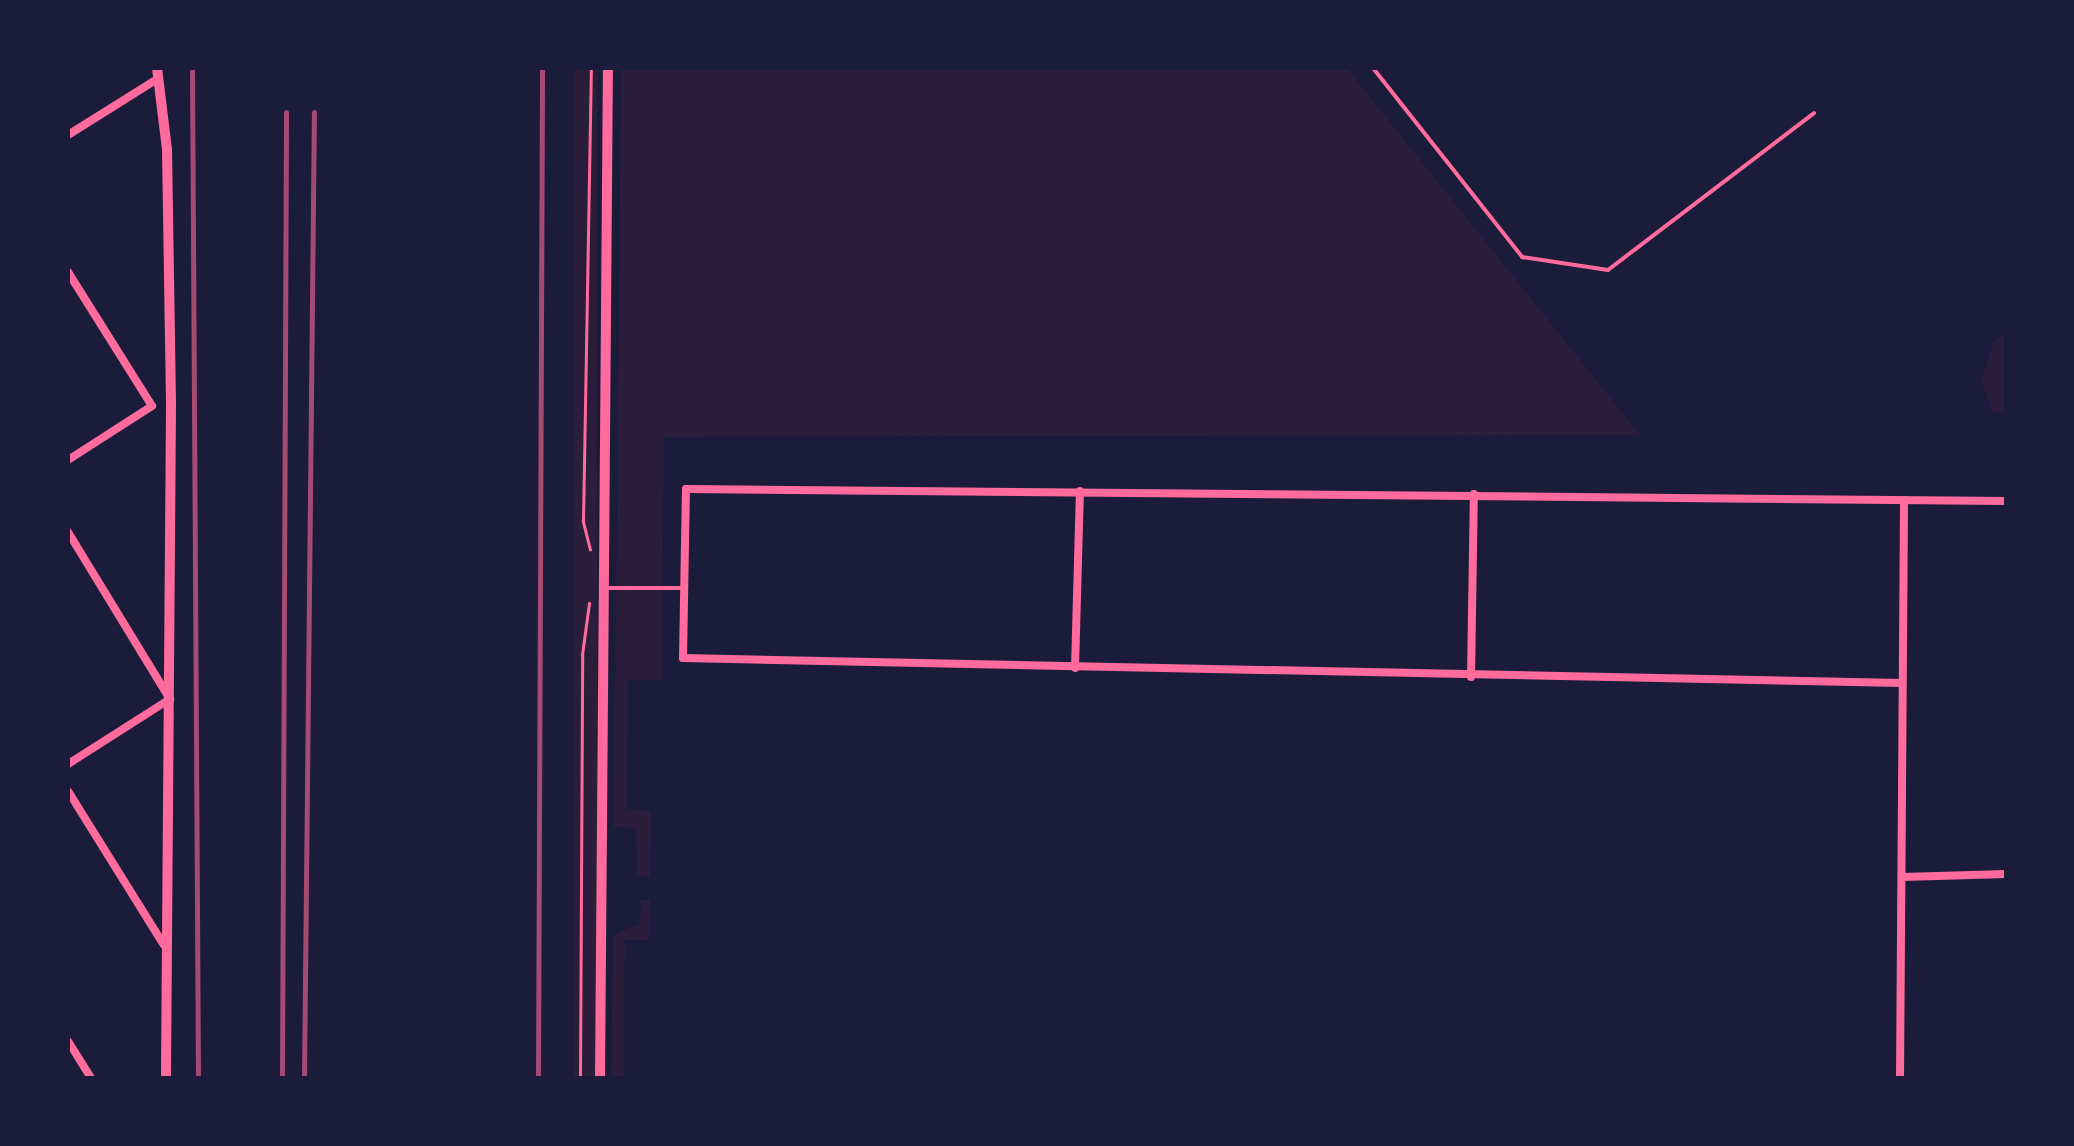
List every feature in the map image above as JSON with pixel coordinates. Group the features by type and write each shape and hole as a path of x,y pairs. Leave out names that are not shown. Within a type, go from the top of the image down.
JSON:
{"main road":[{"path":"600,1078 608,68"},
{"path":"158,73 167,149 171,406 166,1078"}],"street":[{"path":"68,136 158,73"},
{"path":"68,272 152,406"},
{"path":"68,460 152,406 171,406"},
{"path":"1902,683 683,658 686,489 2006,501"},
{"path":"1075,668 1080,491"},
{"path":"1472,677 1474,494"},
{"path":"1900,1078 1904,500"},
{"path":"68,532 170,699 68,764"},
{"path":"68,791 164,945"},
{"path":"1902,877 2006,874"},
{"path":"68,1041 91,1078"}],"lane":[{"path":"1373,68 1522,258 1608,270 1814,113"},
{"path":"605,588 684,588"}],"path":[{"path":"591,68 584,521 592,565"},
{"path":"580,1078 582,655 590,599"}],"shaded area":[{"path":"574,68 597,68 597,1078 574,1078"},
{"path":"621,68 1347,68 1640,435 664,437 662,680 628,680 627,809 651,811 650,876 637,877 636,828 614,827"},
{"path":"2006,333 2006,413 1993,413 1981,380 1994,341"},
{"path":"641,900 650,900 649,940 625,940 624,1078 611,1078 613,935 640,924"}],"railway":[{"path":"192,68 198,1078"},
{"path":"538,1078 542,68"},
{"path":"282,1078 286,112"},
{"path":"304,1078 314,112"}]}
